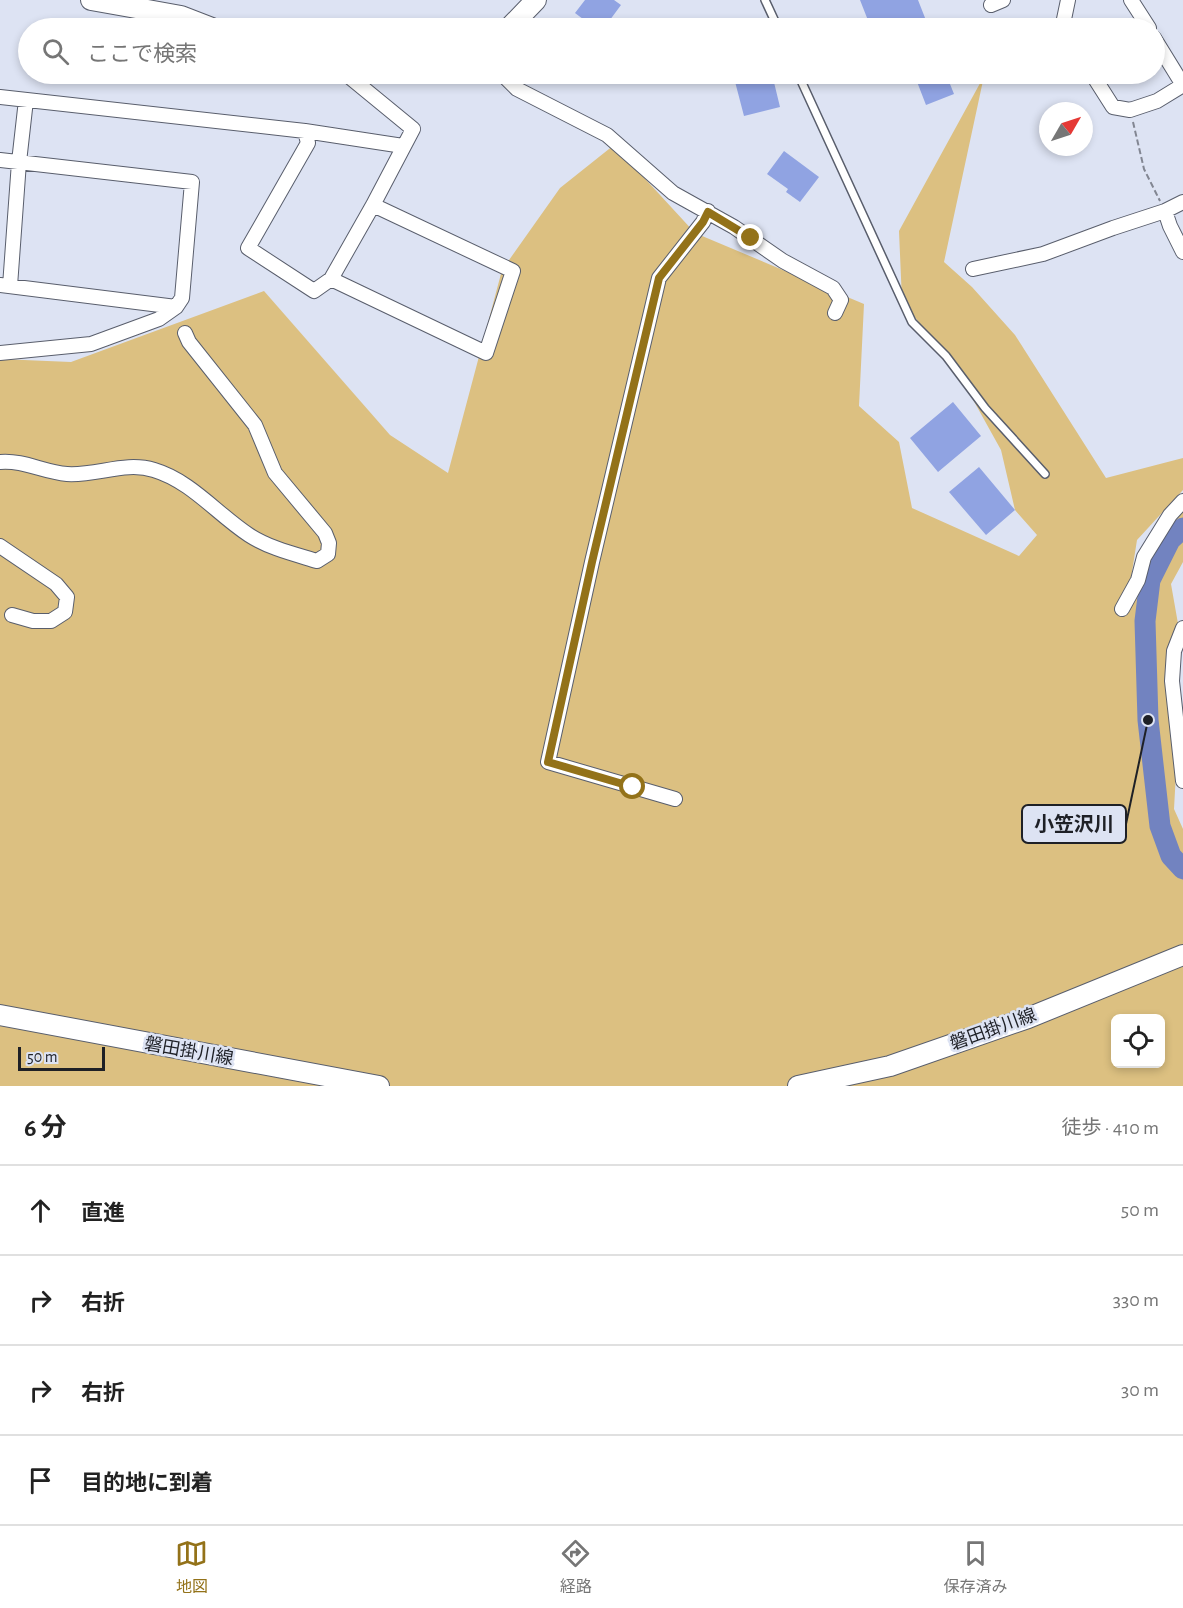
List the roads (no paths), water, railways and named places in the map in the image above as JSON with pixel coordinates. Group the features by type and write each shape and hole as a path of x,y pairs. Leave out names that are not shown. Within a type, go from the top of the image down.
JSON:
{"main road":[{"path":"91,0 186,18"},
{"path":"519,18 536,0"},
{"name":"磐田掛川線","path":"798,1086 890,1066 1028,1018 1183,955"},
{"name":"磐田掛川線","path":"0,1015 379,1086"}],"street":[{"path":"1064,18 1068,0"},
{"path":"1131,0 1143,18"},
{"path":"1098,84 1113,107 1130,110 1157,101 1183,85 1165,55"},
{"path":"305,131 308,143 248,248 314,291 331,279 413,129 358,84"},
{"path":"512,84 517,89 607,135 673,193 708,212 783,261 833,288 840,300 835,314"},
{"path":"0,97 305,131 403,146"},
{"path":"26,100 5,285 176,307"},
{"path":"0,160 192,182 182,298 176,307 159,319 91,344 0,353"},
{"path":"973,269 1043,254 1165,211 1183,202"},
{"path":"331,279 486,353 513,271 373,205"},
{"path":"1165,211 1183,252"},
{"path":"675,799 548,762 592,562 659,278 703,222 708,212"},
{"path":"0,462 14,461 48,471 70,474 132,466 152,469 167,474 206,500 217,512 250,536 275,548 317,561 328,554 329,543 325,533 275,473 255,425 189,342 185,333"},
{"path":"1122,609 1138,580 1144,557 1170,515 1183,501"},
{"path":"0,546 56,584 67,597 65,612 51,621 33,621 12,615"},
{"path":"1183,628 1174,651 1172,681 1183,781"}],"lane":[{"path":"765,0 773,18"},
{"path":"803,84 912,322 946,356 985,408 1045,474"}],"waterway":[{"path":"1183,528 1170,540 1150,580 1145,621 1148,720 1160,826 1171,856 1183,869"}],"place":[{"name":"小笠沢川","path":"1148,720"}]}
